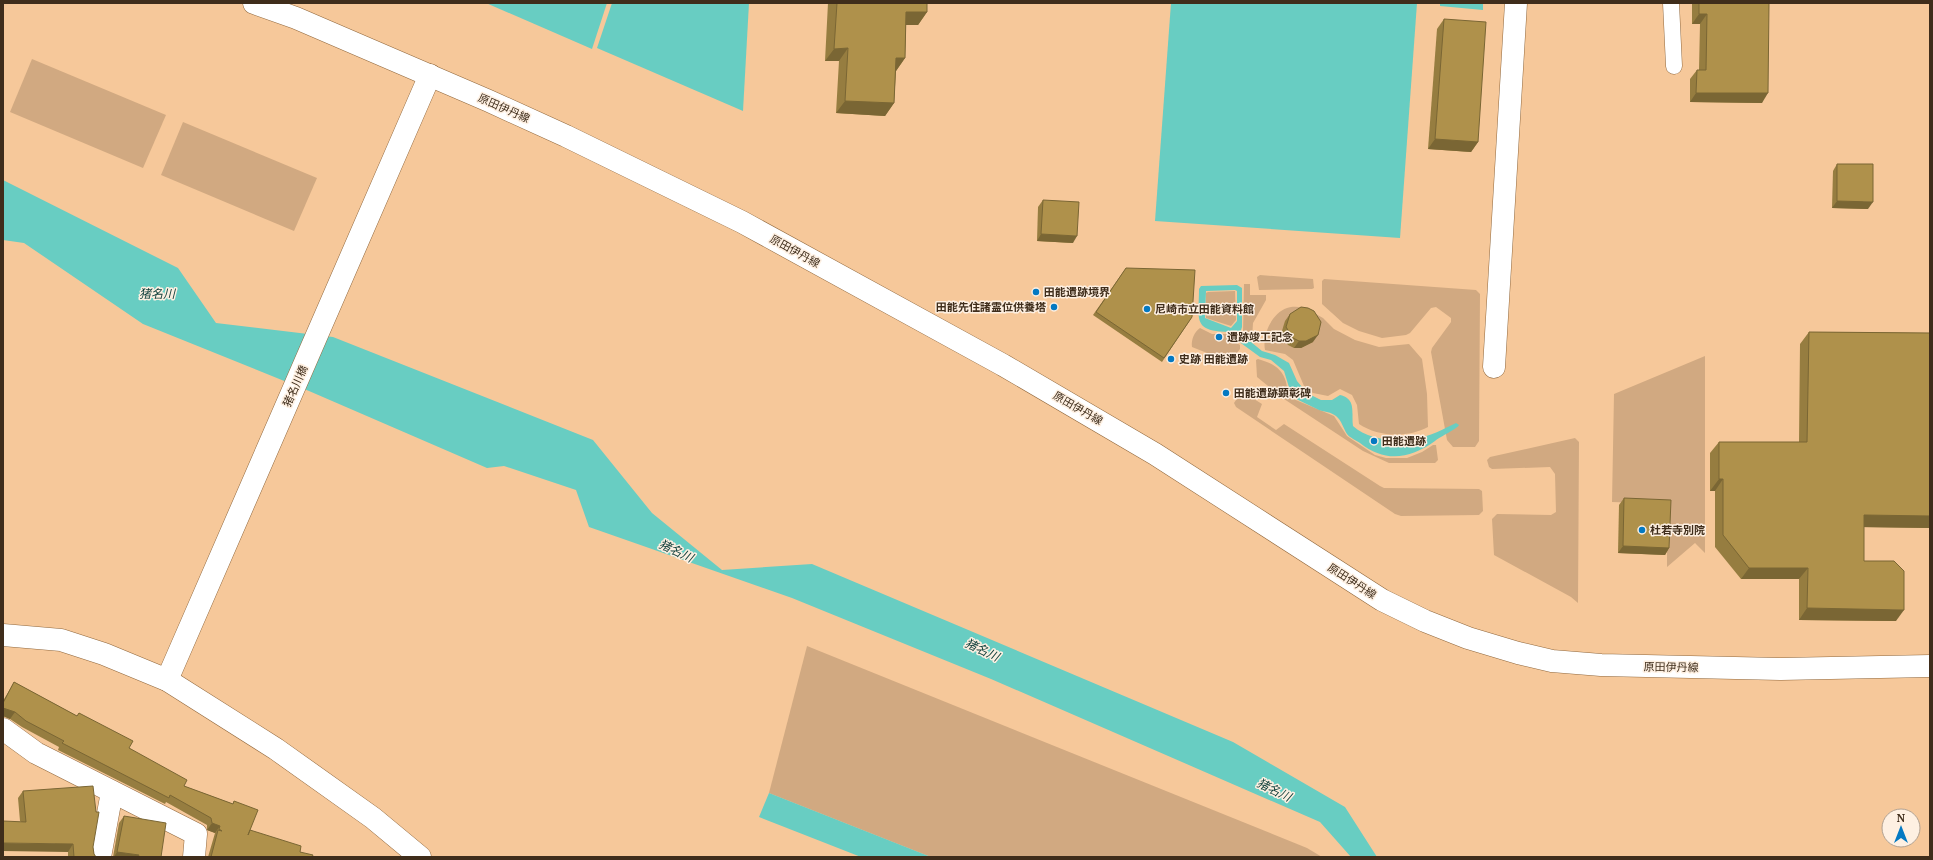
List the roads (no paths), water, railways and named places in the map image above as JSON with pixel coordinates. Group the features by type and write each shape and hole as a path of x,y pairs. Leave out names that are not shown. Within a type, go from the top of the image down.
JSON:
{"street":[{"name":"原田伊丹線","path":"254,3 296,18 566,136 742,222 1003,365 1156,454 1382,600 1425,621 1468,638 1518,653 1552,661 1601,665 1781,669 1930,666"},
{"path":"1494,367 1516,3"},
{"name":"猪名川橋","path":"167,680 430,76"},
{"path":"3,635 61,640 104,654 167,680 276,749 373,818 420,857"},
{"path":"3,729 36,753 196,834 194,857"},
{"path":"100,857 112,792"}],"lane":[{"path":"1671,3 1674,66"}],"water":[{"path":"486,3 607,3 592,49"},
{"path":"612,3 749,3 743,111 597,48"},
{"path":"1171,3 1417,3 1400,238 1155,221"},
{"path":"1440,3 1483,3 1483,10 1440,6"},
{"name":"猪名川","path":"3,180 178,268 216,323 333,337 593,440 652,513 722,570 812,564 1233,742 1345,807 1377,857 1351,857 1320,822 991,679 792,598 589,527 576,490 504,466 487,468 309,391 143,324 24,243 3,240"},
{"path":"1237,285 1242,288 1242,327 1240,333 1262,351 1275,355 1289,363 1297,381 1307,393 1321,400 1332,400 1340,395 1349,400 1352,407 1353,426 1359,431 1383,439 1408,440 1426,436 1456,423 1459,425 1426,447 1407,455 1388,456 1379,454 1369,449 1348,435 1340,420 1336,416 1319,410 1292,397 1284,371 1271,360 1260,357 1234,338 1229,332 1217,331 1203,326 1200,322 1198,309 1199,289 1201,286","holes":["1206,291 1237,291 1237,321 1231,328 1205,318"]},
{"path":"769,793 931,857 861,857 759,817"}],"place":[{"name":"田能遺跡境界","path":"1036,292"},
{"name":"田能先住諸霊位供養塔","path":"1054,307"},
{"name":"尼崎市立田能資料館","path":"1147,309"},
{"name":"遺跡竣工記念","path":"1219,337"},
{"name":"史跡 田能遺跡","path":"1171,359"},
{"name":"田能遺跡顕彰碑","path":"1226,393"},
{"name":"田能遺跡","path":"1374,441"},
{"name":"杜若寺別院","path":"1642,530"}]}
